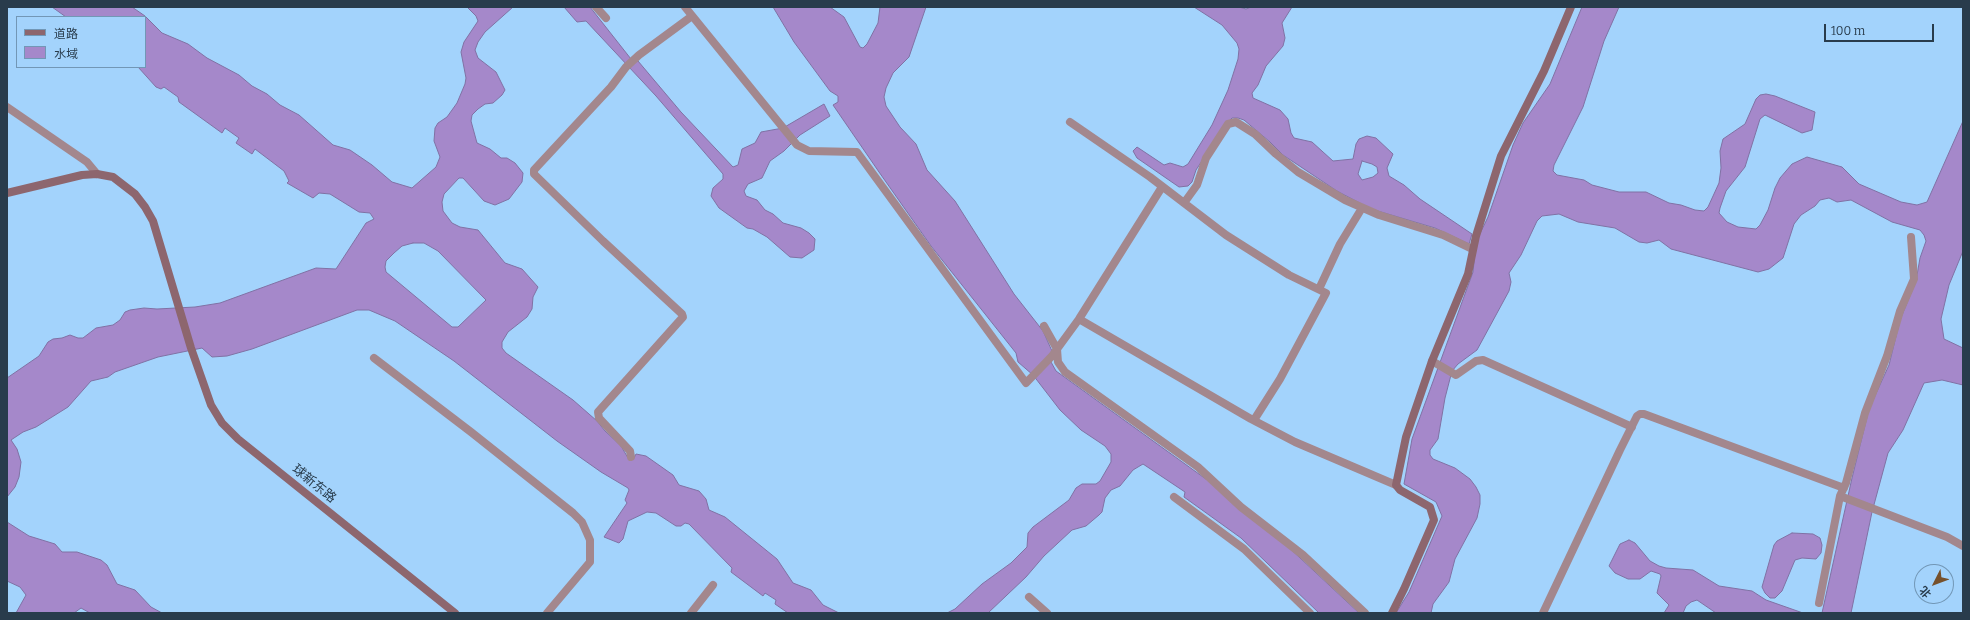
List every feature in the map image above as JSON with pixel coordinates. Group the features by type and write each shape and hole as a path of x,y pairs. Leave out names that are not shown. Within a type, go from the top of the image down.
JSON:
{"street":[{"path":"596,7 606,18"},
{"path":"685,7 793,141 801,148 809,151 857,152 1026,383 1054,352 1079,319 1162,187"},
{"path":"1396,485 1406,437 1468,274 1472,249 1501,156 1544,71 1571,7"},
{"path":"631,457 630,451 599,418 598,412 683,317 682,314 603,241 534,174 534,170 611,87 626,67 639,55 692,16"},
{"path":"7,106 87,162 97,174"},
{"path":"1184,203 1197,185 1206,158 1228,124 1234,121 1239,122 1255,134 1298,172 1362,208 1395,221 1431,231 1472,249"},
{"path":"1070,122 1226,234 1289,274 1326,293 1280,379 1254,420"},
{"path":"7,193 82,175 97,174"},
{"name":"球新东路","path":"97,174 113,177 122,183 135,194 153,221 211,405 222,423 233,434 455,613"},
{"path":"1319,289 1337,250 1362,208"},
{"path":"1818,603 1843,494 1865,413 1887,356 1900,311 1914,279 1911,237"},
{"path":"1079,319 1295,442 1396,485 1400,490 1430,507 1434,520 1392,613"},
{"path":"1044,326 1058,362 1065,372 1198,467 1241,507 1303,554 1365,613"},
{"path":"374,358 471,432 573,513 582,522 590,540 590,562 547,613"},
{"path":"1434,362 1456,375 1476,361 1483,360 1632,427"},
{"path":"1543,613 1637,416 1644,414 1843,494 1872,508 1948,537 1963,546"},
{"path":"1174,497 1240,545 1310,613"},
{"path":"691,613 713,585"},
{"path":"1029,597 1047,613"}],"water":[{"path":"52,7 132,7 145,16 65,16"},
{"path":"467,7 513,7 485,32 478,42 475,50 478,58 496,72 505,90 493,103 485,104 478,109 472,115 471,121 477,143 490,149 501,158 507,158 515,163 523,173 522,182 509,199 495,205 484,201 463,178 459,178 444,194 442,202 443,211 452,223 460,227 478,230 505,263 522,269 538,287 533,297 532,309 527,317 508,332 502,342 502,348 506,353 573,400 597,421 621,446 628,458 634,458 636,454 646,456 673,475 679,485 699,491 706,499 709,510 725,517 777,559 793,583 811,590 823,605 839,613 788,613 775,604 776,600 765,593 763,596 731,572 732,568 689,524 685,523 681,526 676,526 656,513 647,512 628,521 623,539 619,543 604,537 627,503 625,500 629,490 628,488 601,472 557,441 454,361 395,321 369,310 357,310 252,349 227,356 212,357 202,348 158,357 115,372 108,377 91,381 68,407 36,427 23,432 11,440 17,449 21,462 19,477 15,487 7,497 7,378 39,356 48,342 53,339 70,335 83,338 96,328 113,325 120,320 125,312 130,310 144,308 157,309 195,307 220,303 316,268 336,269 366,223 374,219 370,213 359,212 330,194 319,193 313,198 287,183 289,181 284,171 255,149 252,154 236,143 239,138 225,128 222,133 179,102 178,97 164,87 161,89 156,87 139,68 146,68 146,17 162,33 188,44 207,58 239,75 252,86 267,94 280,105 299,115 333,145 350,150 372,165 392,182 412,188 436,167 440,157 434,141 435,128 438,123 447,117 457,103 465,84 466,78 461,52 464,42 478,21 476,16","holes":["413,243 424,243 438,251 486,300 458,327 452,327 386,272 386,261 402,246"]},
{"path":"564,7 590,7 631,59 638,61 681,112 733,167 738,165 742,149 755,143 761,132 783,128 824,104 830,116 800,135 784,151 770,161 762,178 748,184 744,191 746,196 757,200 765,210 773,214 783,223 801,228 809,233 815,239 814,250 802,258 790,257 767,237 753,229 747,228 719,208 711,196 713,188 723,179 723,174 656,96 586,21 577,22"},
{"path":"773,7 830,7 844,17 860,47 863,48 867,44 878,23 880,7 926,7 909,57 893,73 886,88 884,97 886,106 900,127 916,144 927,170 955,201 1014,294 1043,331 1052,351 1051,362 1056,371 1210,482 1284,543 1359,613 1319,613 1241,538 1184,497 1185,492 1143,464 1133,470 1120,486 1111,490 1105,498 1102,512 1099,515 1086,526 1072,530 988,613 947,613 955,609 982,584 1011,563 1027,547 1028,533 1033,527 1069,500 1076,488 1082,484 1096,484 1100,481 1111,462 1111,454 1105,446 1081,430 1060,410 1033,375 1018,362 1016,353 931,246 879,172 833,105 838,102 838,96 830,91 794,42"},
{"path":"1194,7 1239,7 1246,9 1251,7 1292,7 1282,23 1285,38 1283,46 1266,66 1258,85 1252,93 1253,98 1280,110 1288,119 1291,133 1294,138 1312,142 1333,161 1353,159 1356,144 1359,139 1367,136 1376,138 1393,154 1387,168 1389,176 1404,185 1420,199 1472,234 1469,244 1435,228 1371,209 1337,191 1283,155 1244,120 1238,118 1232,118 1226,124 1196,170 1192,182 1188,186 1179,187 1137,158 1133,151 1137,147 1164,165 1170,163 1183,167 1188,164 1212,125 1228,90 1238,59 1239,49 1237,43 1222,25","holes":["1362,161 1377,167 1378,173 1373,177 1362,180 1358,174"]},
{"path":"1582,7 1619,7 1604,41 1583,107 1554,165 1553,171 1557,175 1584,180 1592,185 1619,192 1646,192 1669,203 1704,211 1708,207 1719,183 1721,168 1720,151 1723,139 1745,124 1756,99 1760,95 1766,94 1775,96 1815,112 1812,130 1802,133 1765,115 1760,119 1745,167 1726,191 1719,213 1727,222 1738,227 1756,229 1760,225 1768,210 1780,178 1792,164 1807,157 1842,167 1859,184 1901,202 1917,205 1927,202 1963,121 1963,251 1949,285 1941,319 1944,339 1963,348 1963,385 1942,380 1924,383 1903,430 1888,453 1872,512 1851,613 1822,613 1869,409 1889,365 1900,320 1916,281 1920,258 1926,241 1920,230 1892,222 1851,200 1837,202 1829,198 1820,200 1815,206 1801,215 1794,224 1783,258 1769,269 1758,272 1671,249 1659,240 1647,243 1639,242 1615,228 1578,222 1559,214 1542,216 1537,221 1521,255 1509,273 1511,282 1509,291 1477,350 1458,364 1452,371 1445,398 1438,439 1430,450 1430,455 1433,459 1455,468 1470,479 1476,487 1480,495 1477,518 1455,559 1449,582 1433,604 1431,613 1396,613 1409,592 1442,516 1436,502 1404,484 1412,439 1473,272 1476,242 1488,217 1513,145 1523,123 1550,84"},
{"path":"7,522 29,536 55,544 62,552 77,552 101,560 107,565 117,584 135,590 151,607 162,613 90,613 81,608 74,613 16,613 26,595 20,587 7,581"},
{"path":"1792,533 1813,534 1820,538 1822,545 1821,553 1816,559 1802,558 1795,560 1782,591 1775,598 1770,598 1762,587 1774,545 1777,541"},
{"path":"1629,540 1635,543 1650,561 1659,566 1693,570 1719,586 1752,591 1766,600 1803,613 1716,613 1697,600 1686,606 1683,613 1664,613 1669,605 1657,593 1661,576 1660,574 1651,571 1640,579 1628,579 1615,573 1609,566 1620,544"}]}
